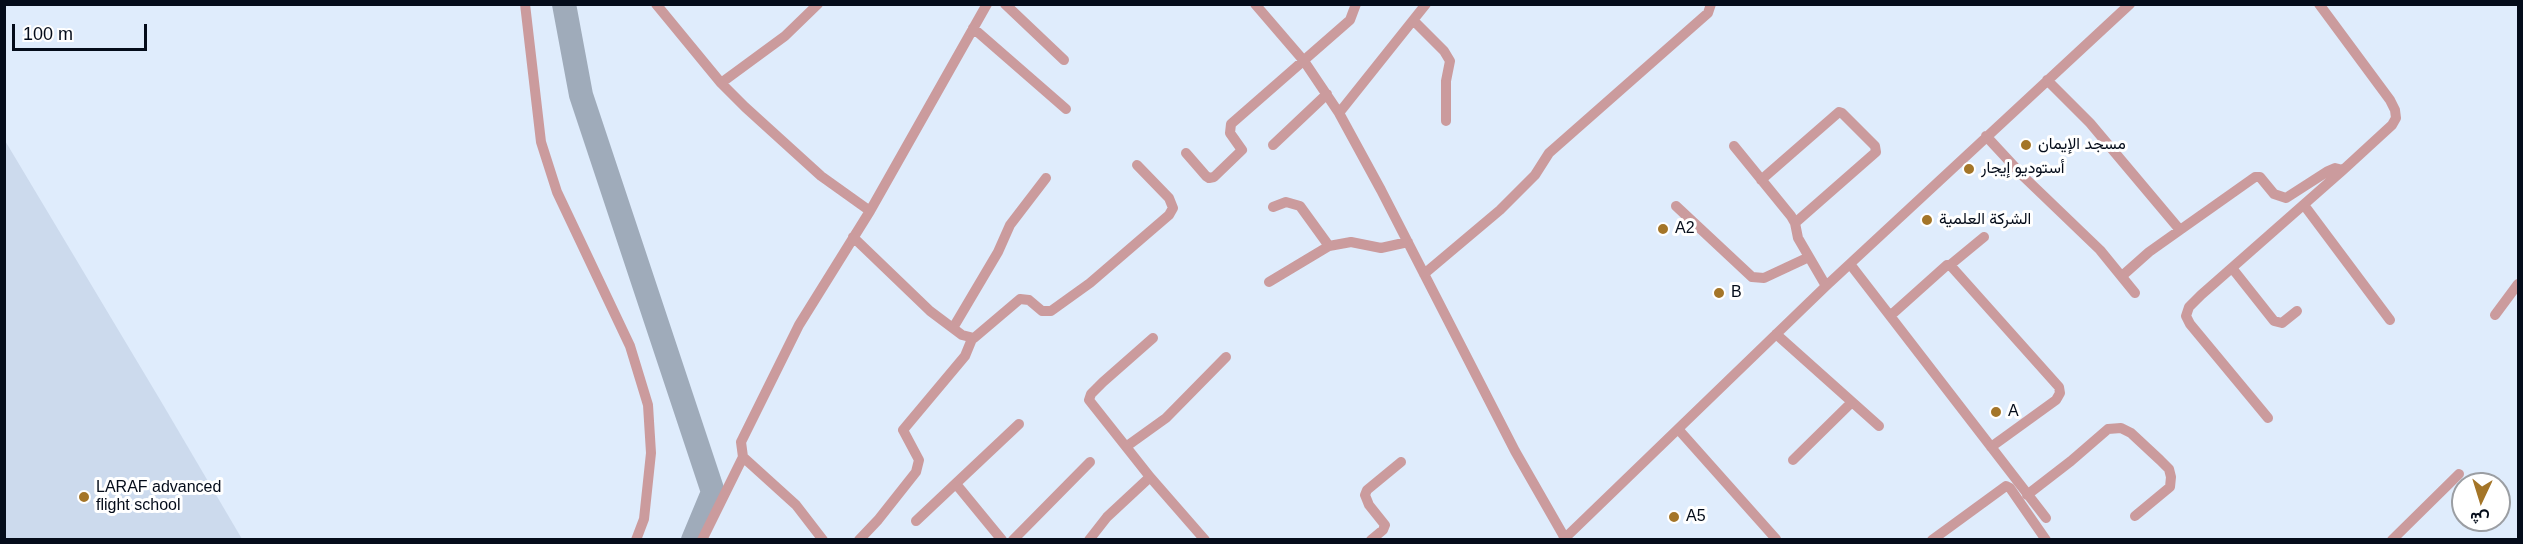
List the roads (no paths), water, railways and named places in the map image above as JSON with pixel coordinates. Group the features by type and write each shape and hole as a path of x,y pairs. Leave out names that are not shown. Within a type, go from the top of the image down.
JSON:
{"street":[{"path":"525,4 541,142 557,192 630,346 648,405 651,453 644,519 636,540"},
{"path":"656,4 721,83 821,176 870,211"},
{"path":"721,83 785,36 818,4"},
{"path":"822,539 796,505 743,457 740,446 750,421 799,325 870,211 987,4"},
{"path":"1005,4 1064,60"},
{"path":"1255,4 1304,61 1339,112 1505,433 1565,539 1826,286 2130,4"},
{"path":"1186,153 1206,176 1215,177 1242,150 1230,133 1231,124 1350,20 1356,4"},
{"path":"1339,112 1426,4"},
{"path":"1424,274 1500,210 1535,175 1549,153 1708,13 1711,4"},
{"path":"2268,418 2186,319 2189,307 2343,170 2392,125 2396,118 2395,110 2319,4"},
{"path":"1414,21 1444,51 1450,61 1446,81 1446,121"},
{"path":"973,28 1066,109"},
{"path":"2047,80 2090,123 2180,231"},
{"path":"1273,146 1327,94"},
{"path":"1761,180 1839,112 1875,146 1876,152 1796,223"},
{"path":"1986,136 2024,177 2100,250 2135,293"},
{"path":"1734,146 1796,223 1796,232 1826,286"},
{"path":"859,540 916,472 918,460 903,430 965,356 972,339 1020,299 1029,300 1042,311 1051,311 1090,283 1169,215 1173,208 1169,198 1137,165"},
{"path":"2122,276 2149,252 2255,177 2260,177 2274,194 2286,198 2328,171 2335,168 2343,170"},
{"path":"952,328 998,252 1010,225 1046,178"},
{"path":"1273,207 1286,202 1300,206 1329,246"},
{"path":"2304,205 2390,320"},
{"path":"1676,206 1752,277 1764,278 1809,257"},
{"path":"853,237 930,311 952,328 972,339"},
{"path":"1890,316 1947,265 1950,265 1984,237"},
{"path":"1269,282 1329,246 1352,242 1381,248 1408,242"},
{"path":"1850,264 2046,518"},
{"path":"1950,265 2060,390 2056,400 1991,447"},
{"path":"2232,268 2274,321 2285,322 2297,311"},
{"path":"2495,315 2518,284"},
{"path":"1776,334 1879,426"},
{"path":"1153,338 1103,382 1091,394 1089,400 1093,408 1127,446 1150,477 1205,540"},
{"path":"1127,446 1166,418 1226,357"},
{"path":"1793,460 1852,402"},
{"path":"916,521 1019,424"},
{"path":"2027,495 2071,462 2108,429 2121,428 2160,460 2169,469 2171,477 2170,487 2135,516"},
{"path":"1678,429 1776,539"},
{"path":"702,540 743,457"},
{"path":"1013,540 1090,462"},
{"path":"1371,540 1383,530 1385,525 1365,499 1367,490 1401,462"},
{"path":"1089,540 1107,517 1150,477"},
{"path":"2392,540 2451,482"},
{"path":"956,484 1002,540"},
{"path":"1932,540 2006,486 2010,488 2043,538"}],"place":[{"name":"مسجد الإيمان","path":"2026,145"},
{"name":"أستوديو إيجار","path":"1969,169"},
{"name":"الشركة العلمية","path":"1927,220"},
{"name":"A2","path":"1663,229"},
{"name":"B","path":"1719,293"},
{"name":"A","path":"1996,412"},
{"name":"LARAF advanced flight school","path":"84,497"},
{"name":"A5","path":"1674,517"}]}
